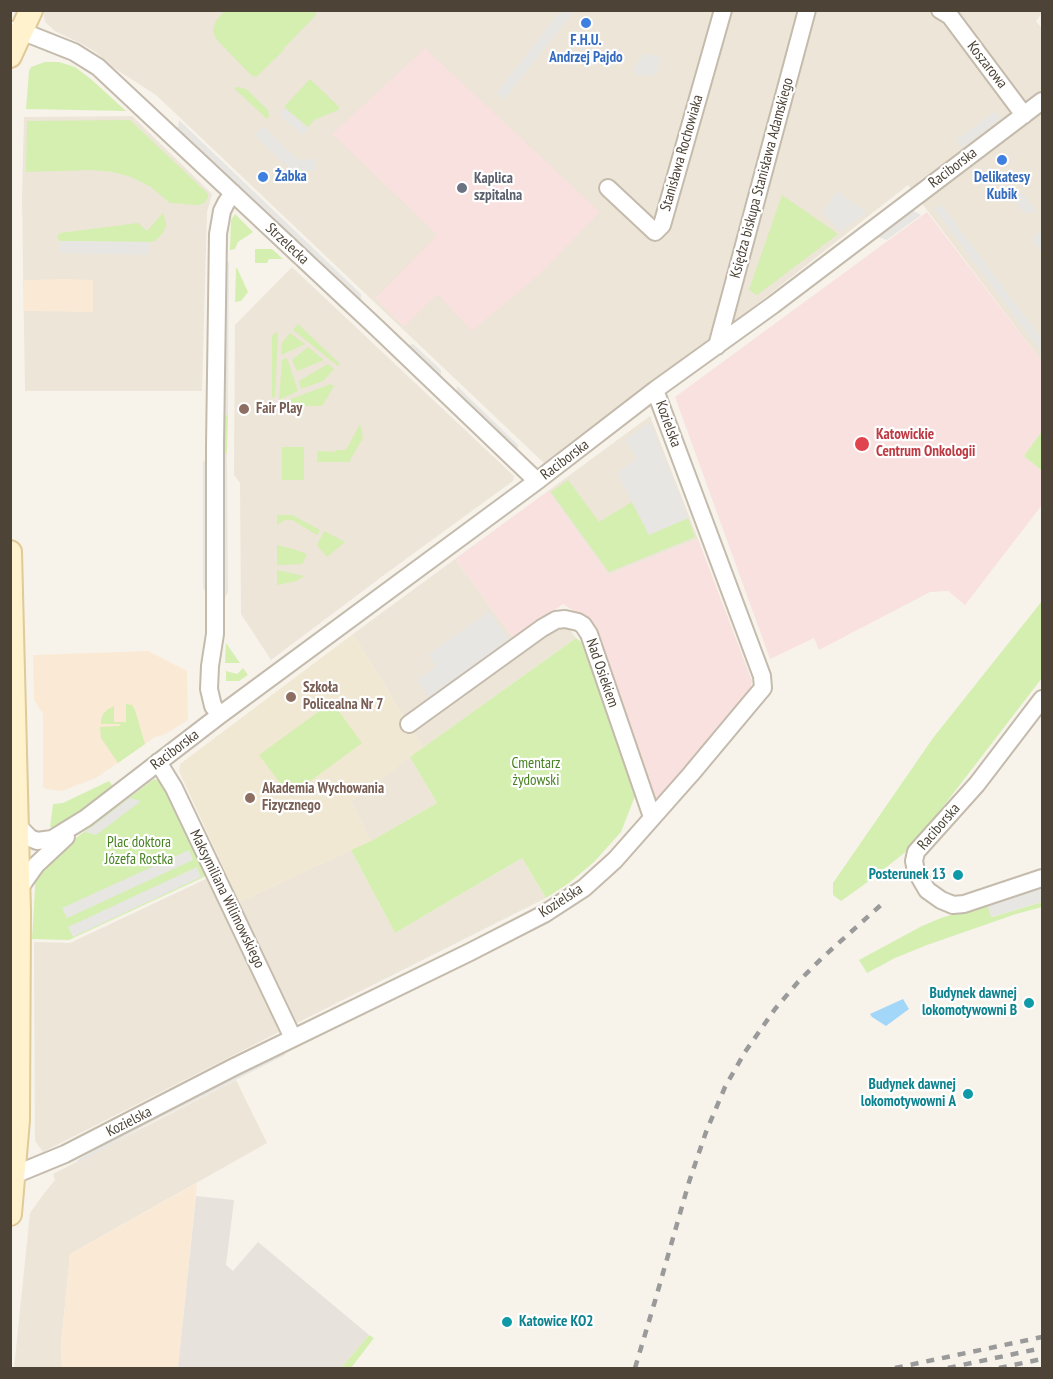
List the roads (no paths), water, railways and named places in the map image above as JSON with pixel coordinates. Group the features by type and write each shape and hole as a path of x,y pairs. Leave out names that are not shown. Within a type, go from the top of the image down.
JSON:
{"main road":[{"path":"10,56 14,27 31,10"},
{"path":"10,552 19,889 15,995 14,1175 10,1214"}],"street":[{"name":"Stanisława Rochowiaka","path":"608,188 655,232 662,225 723,10"},
{"name":"Księdza biskupa Stanisława Adamskiego","path":"717,346 805,11"},
{"name":"Koszarowa","path":"948,12 1024,115"},
{"name":"Strzelecka","path":"14,27 74,52 99,67 537,481"},
{"name":"Raciborska","path":"19,889 36,865 86,818 158,762 537,481 1042,101"},
{"path":"220,715 213,706 209,689 215,634 218,240 220,216 233,193"},
{"name":"Kozielska","path":"14,1175 65,1154 544,914 584,888 615,860 764,688 762,676 655,390"},
{"name":"Nad Osiekiem","path":"409,724 542,628 556,620 565,619 578,622 589,634 652,817"},
{"name":"Raciborska","path":"1042,699 978,784 916,852 914,861 916,871 927,890 953,905 964,904 1042,878"},
{"name":"Maksymiliana Wilimowskiego","path":"158,762 174,788 293,1038"},
{"name":"Raciborska","path":"18,826 30,838 37,841 51,839 86,818"}],"water":[{"path":"903,999 909,1009 886,1026 870,1014"}],"railway":[{"path":"635,1368 689,1182 706,1132 725,1087 745,1052 775,1009 798,982 882,904"},
{"path":"895,1368 1042,1337"},
{"path":"948,1368 1042,1348"},
{"path":"999,1368 1042,1359"}],"place":[{"name":"F.H.U. Andrzej Pajdo","path":"586,23"},
{"name":"Delikatesy Kubik","path":"1002,160"},
{"name":"Żabka","path":"263,177"},
{"name":"Kaplica szpitalna","path":"462,188"},
{"name":"Fair Play","path":"244,409"},
{"name":"Katowickie Centrum Onkologii","path":"862,444"},
{"name":"Szkoła Policealna Nr 7","path":"291,697"},
{"name":"Akademia Wychowania Fizycznego","path":"250,798"},
{"name":"Posterunek 13","path":"958,875"},
{"name":"Budynek dawnej lokomotywowni B","path":"1029,1003"},
{"name":"Budynek dawnej lokomotywowni A","path":"968,1094"},
{"name":"Katowice KO2","path":"507,1322"}],"park label":[{"name":"Cmentarz żydowski","path":"536,772"},
{"name":"Plac doktora Józefa Rostka","path":"139,852"}]}
